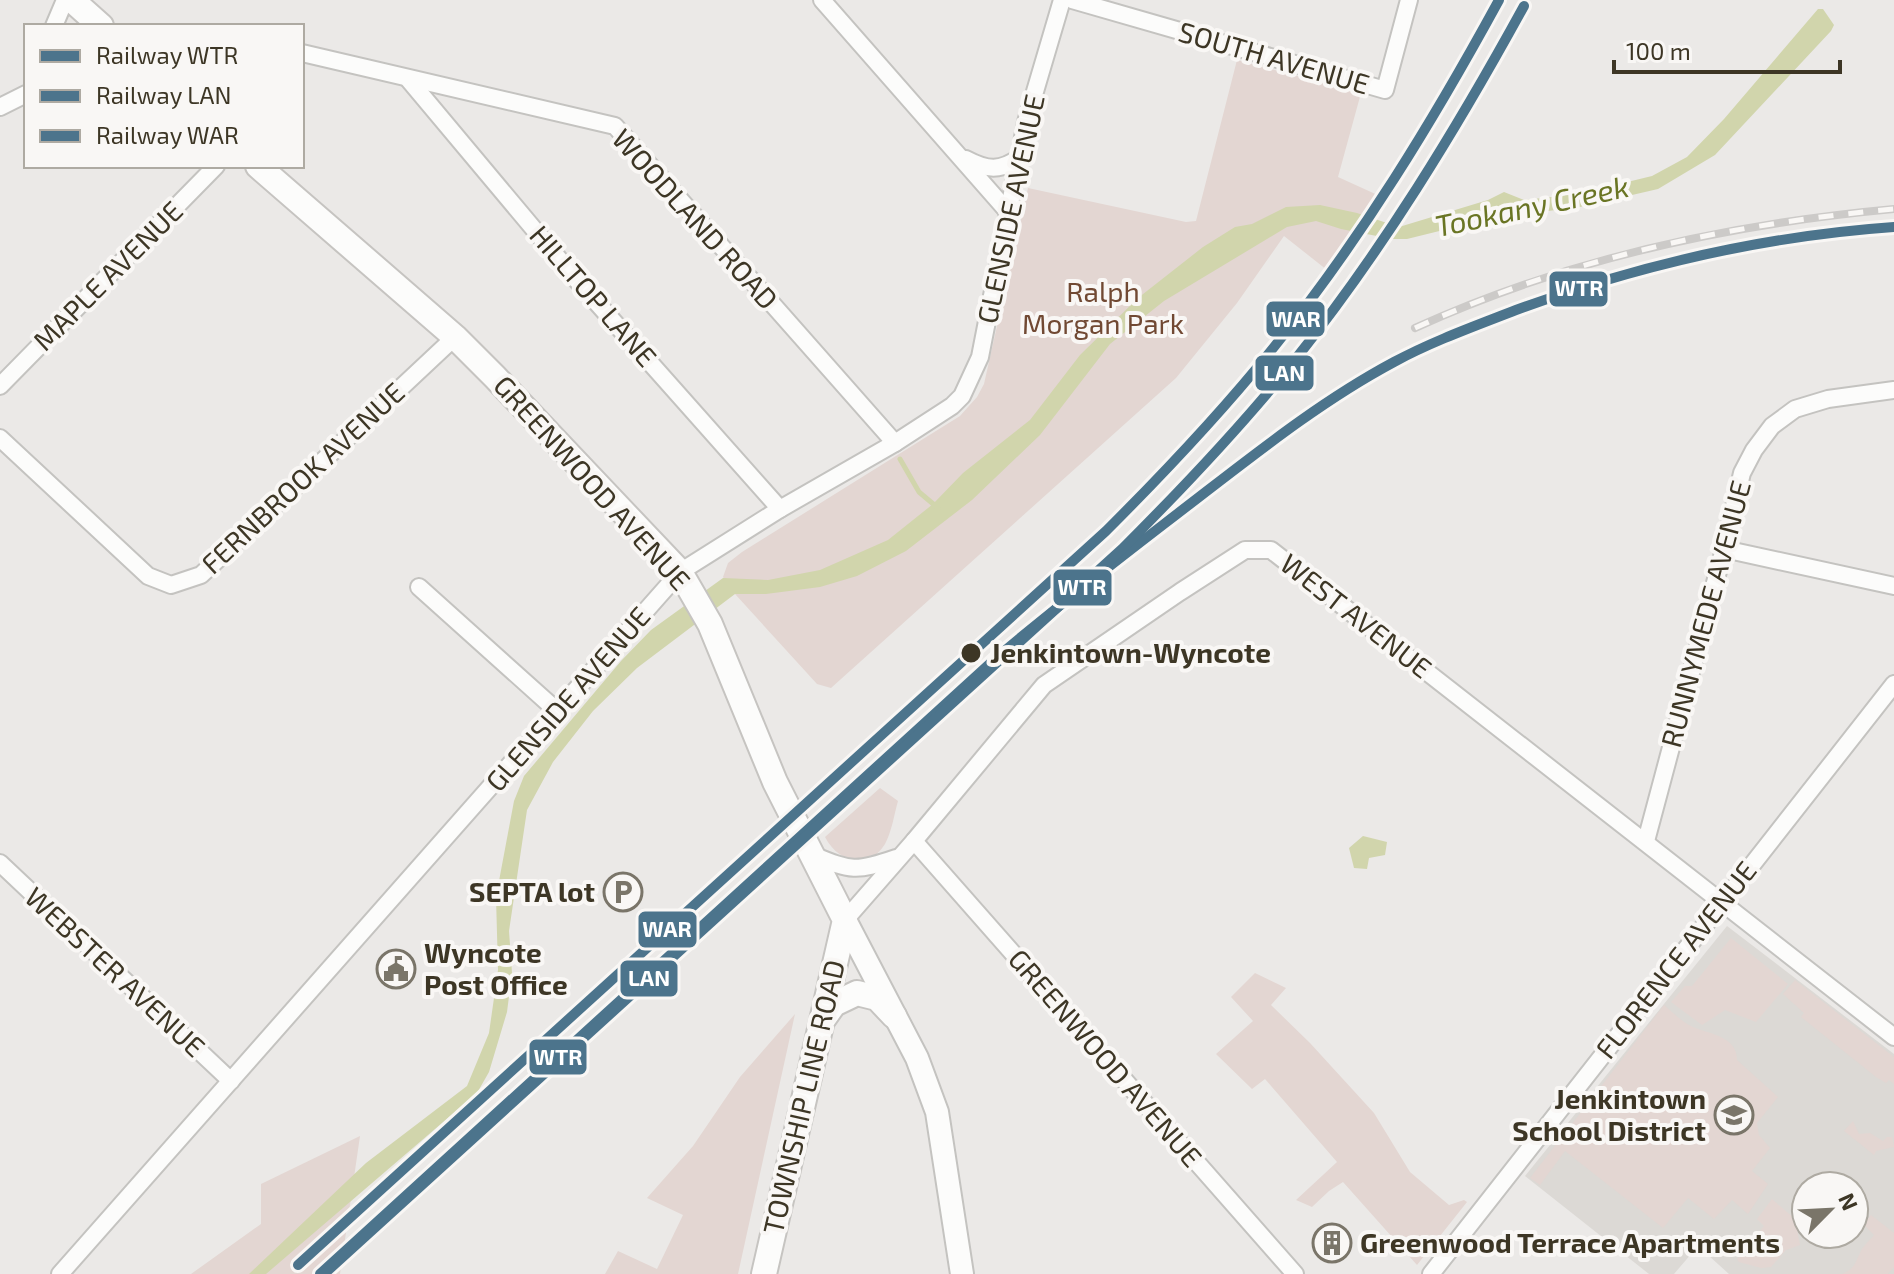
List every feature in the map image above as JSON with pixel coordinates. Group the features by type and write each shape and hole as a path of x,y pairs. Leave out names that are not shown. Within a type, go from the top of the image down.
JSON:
{"main road":[{"path":"72,0 99,24"},
{"name":"GREENWOOD AVENUE","path":"260,168 455,337 680,572 710,624 775,782 845,920"},
{"name":"TOWNSHIP LINE ROAD","path":"764,1274 845,920"},
{"path":"823,1020 834,1004 857,993 877,998 894,1016"}],"street":[{"path":"55,24 65,0"},
{"path":"822,0 1009,213"},
{"name":"GLENSIDE AVENUE","path":"60,1274 680,572 780,509 895,443 952,406 969,385 980,357 1026,122 1062,0"},
{"name":"SOUTH AVENUE","path":"1072,0 1385,90 1409,0"},
{"name":"WOODLAND ROAD","path":"304,54 615,126 895,443"},
{"name":"HILLTOP LANE","path":"409,80 574,277 780,509"},
{"path":"0,107 24,95"},
{"path":"958,154 992,169 1008,166 1020,157"},
{"name":"MAPLE AVENUE","path":"0,386 214,168"},
{"name":"FERNBROOK AVENUE","path":"0,438 148,576 171,585 201,575 455,337"},
{"name":"RUNNYMEDE AVENUE","path":"1646,841 1742,473 1754,450 1772,426 1795,409 1894,390"},
{"path":"1724,549 1894,586"},
{"name":"WEST AVENUE","path":"845,920 1044,685 1245,550 1271,550 1894,1037"},
{"path":"419,587 556,710"},
{"name":"FLORENCE AVENUE","path":"1431,1274 1894,684"},
{"name":"GREENWOOD AVENUE","path":"914,841 1295,1274"},
{"path":"813,855 841,867 858,870 897,858"},
{"name":"WEBSTER AVENUE","path":"0,863 231,1081"},
{"path":"845,920 917,1058 937,1112 962,1274"}],"shaded area":[{"name":"Jenkintown School District","path":"1727,926 1894,1054 1894,1274 1729,1274 1698,1246 1674,1274 1649,1274 1525,1176"}],"green space":[{"name":"Ralph Morgan Park","path":"1237,60 1361,93 1338,177 1382,197 1333,271 1327,270 1284,236 1237,303 1176,378 831,688 817,684 735,594 723,577 728,563 960,416 977,397 984,384 1028,188 1186,222 1196,221"},
{"path":"880,788 898,801 885,844 878,853 862,861 845,858 825,837"},
{"path":"1731,938 1788,984 1756,1022 1725,1010 1702,1025 1671,1002 1685,986 1692,986"},
{"path":"1255,973 1286,988 1271,1005 1374,1113 1410,1172 1449,1205 1464,1200 1467,1202 1417,1265 1343,1182 1312,1207 1296,1200 1337,1162 1265,1079 1252,1089 1216,1054 1253,1021 1231,997"},
{"path":"1795,980 1894,1057 1894,1084 1876,1077 1801,1017 1804,1013 1783,994"},
{"path":"1664,1005 1689,1025 1727,1040 1736,1051 1737,1060 1778,1097 1757,1123 1759,1135 1770,1148 1752,1171 1768,1184 1748,1214 1732,1200 1714,1219 1688,1198 1663,1228 1565,1151 1540,1185 1530,1178"},
{"path":"795,1014 738,1274 605,1274 618,1251 657,1269 683,1215 647,1198 693,1146 740,1077"},
{"path":"1853,1121 1859,1134 1870,1133 1883,1141 1892,1137 1894,1147 1876,1151 1874,1155 1844,1131"},
{"path":"360,1136 340,1274 191,1274 261,1224 261,1184"},
{"path":"1772,1199 1790,1215 1790,1249 1771,1267 1761,1268 1737,1259 1764,1226 1757,1219"},
{"path":"1870,1216 1894,1233 1894,1267 1888,1274 1842,1274 1854,1266 1861,1250 1870,1250 1870,1239 1874,1235 1870,1231"}],"water":[{"name":"Tookany Creek","path":"1818,9 1823,9 1834,25 1831,31 1715,155 1658,189 1580,207 1492,218 1407,239 1341,229 1316,221 1287,227 1164,301 1110,344 1040,435 972,500 906,551 857,576 820,587 766,594 735,594 637,668 593,711 553,762 527,810 509,931 512,973 507,1012 489,1072 477,1093 266,1274 249,1274 366,1163 467,1086 489,1033 498,970 496,897 514,801 524,776 651,630 723,578 768,580 820,570 888,540 933,504 963,473 1030,420 1080,355 1138,298 1203,247 1235,227 1252,224 1286,207 1320,205 1399,227 1488,200 1504,192 1524,200 1578,194 1652,176 1687,157 1724,119"},
{"path":"1363,836 1387,842 1385,855 1369,858 1367,869 1354,868 1349,848"}],"waterway":[{"path":"900,459 919,492 938,508"}],"railway":[{"path":"1415,328 1530,282 1649,248 1771,224 1894,209"}],"rail line":[{"name":"WAR","path":"298,1265 1106,531 1171,464 1254,371 1337,264 1422,134 1499,0"},
{"name":"LAN","path":"324,1274 1122,549 1189,481 1274,386 1358,277 1445,144 1524,6"},
{"name":"WTR","path":"320,1274 995,659 1091,580 1239,466 1340,394 1394,362 1439,341 1516,310 1609,279 1750,245 1894,227"}],"place":[{"name":"Jenkintown-Wyncote","path":"971,653"},
{"name":"SEPTA lot","path":"623,892"},
{"name":"Wyncote Post Office","path":"396,969"},
{"name":"Jenkintown School District","path":"1734,1115"},
{"name":"Greenwood Terrace Apartments","path":"1332,1243"}]}
